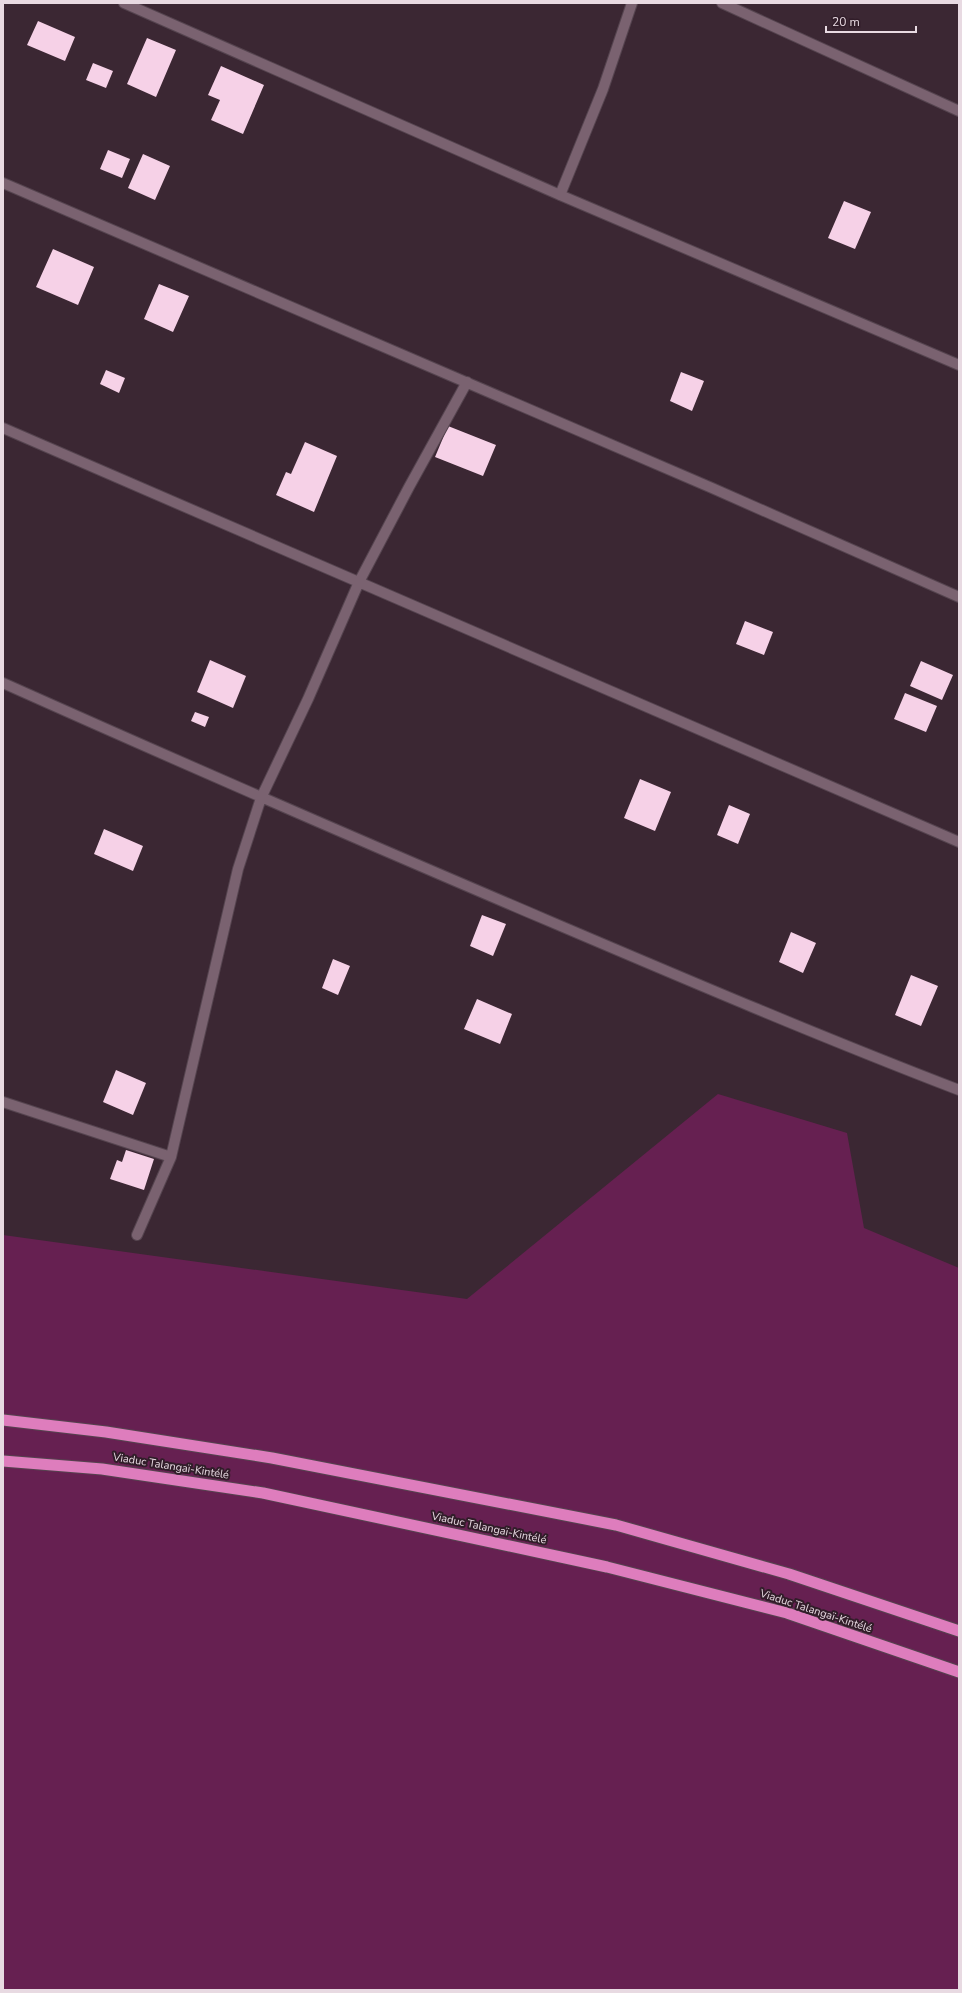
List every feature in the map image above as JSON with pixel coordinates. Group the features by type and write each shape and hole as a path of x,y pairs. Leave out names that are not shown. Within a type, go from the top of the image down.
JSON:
{"highway":[{"path":"3,1420 106,1432 272,1458 616,1525 789,1574 959,1631"},
{"name":"Viaduc Talangaï-Kintélé","path":"3,1461 102,1469 263,1494 607,1567 787,1613 959,1672"}],"street":[{"path":"124,3 560,194 959,365"},
{"path":"560,194 603,89 632,3"},
{"path":"722,3 959,111"},
{"path":"3,183 467,382 959,597"},
{"path":"137,1235 171,1157 238,869 260,798 308,699 359,582 467,382"},
{"path":"3,428 959,842"},
{"path":"3,683 260,798 839,1044 959,1090"},
{"path":"3,1102 171,1157"}],"shaded area":[{"path":"718,1094 847,1133 864,1228 959,1268 959,1990 3,1990 3,1235 467,1299"}],"building":[{"path":"38,21 75,37 65,61 27,45"},
{"path":"147,38 176,50 156,97 127,84"},
{"path":"93,63 113,71 106,88 86,80"},
{"path":"221,66 264,85 243,134 211,120 220,100 208,95"},
{"path":"108,150 130,159 122,178 100,169"},
{"path":"143,154 170,166 155,200 128,188"},
{"path":"844,201 871,212 855,249 828,238"},
{"path":"53,249 94,267 78,305 36,287"},
{"path":"159,284 189,296 173,332 144,319"},
{"path":"106,370 125,378 119,393 100,384"},
{"path":"681,372 704,381 692,411 670,401"},
{"path":"448,426 496,445 483,476 435,457"},
{"path":"305,442 337,456 314,512 276,495 286,472 291,474"},
{"path":"745,621 773,632 764,655 736,644"},
{"path":"210,660 246,676 233,708 197,692"},
{"path":"921,661 953,675 942,700 910,686"},
{"path":"905,693 937,706 926,732 894,719"},
{"path":"195,712 209,717 205,727 191,721"},
{"path":"640,779 671,792 655,831 624,818"},
{"path":"729,805 750,814 738,844 717,835"},
{"path":"104,829 143,846 133,871 94,854"},
{"path":"482,915 506,924 493,956 470,946"},
{"path":"791,932 816,943 803,973 779,962"},
{"path":"333,959 350,966 338,995 322,988"},
{"path":"911,975 938,986 921,1026 895,1015"},
{"path":"477,999 512,1014 500,1044 464,1029"},
{"path":"116,1070 146,1083 133,1115 103,1102"},
{"path":"126,1150 154,1159 144,1190 110,1179 117,1160 122,1162"}]}
